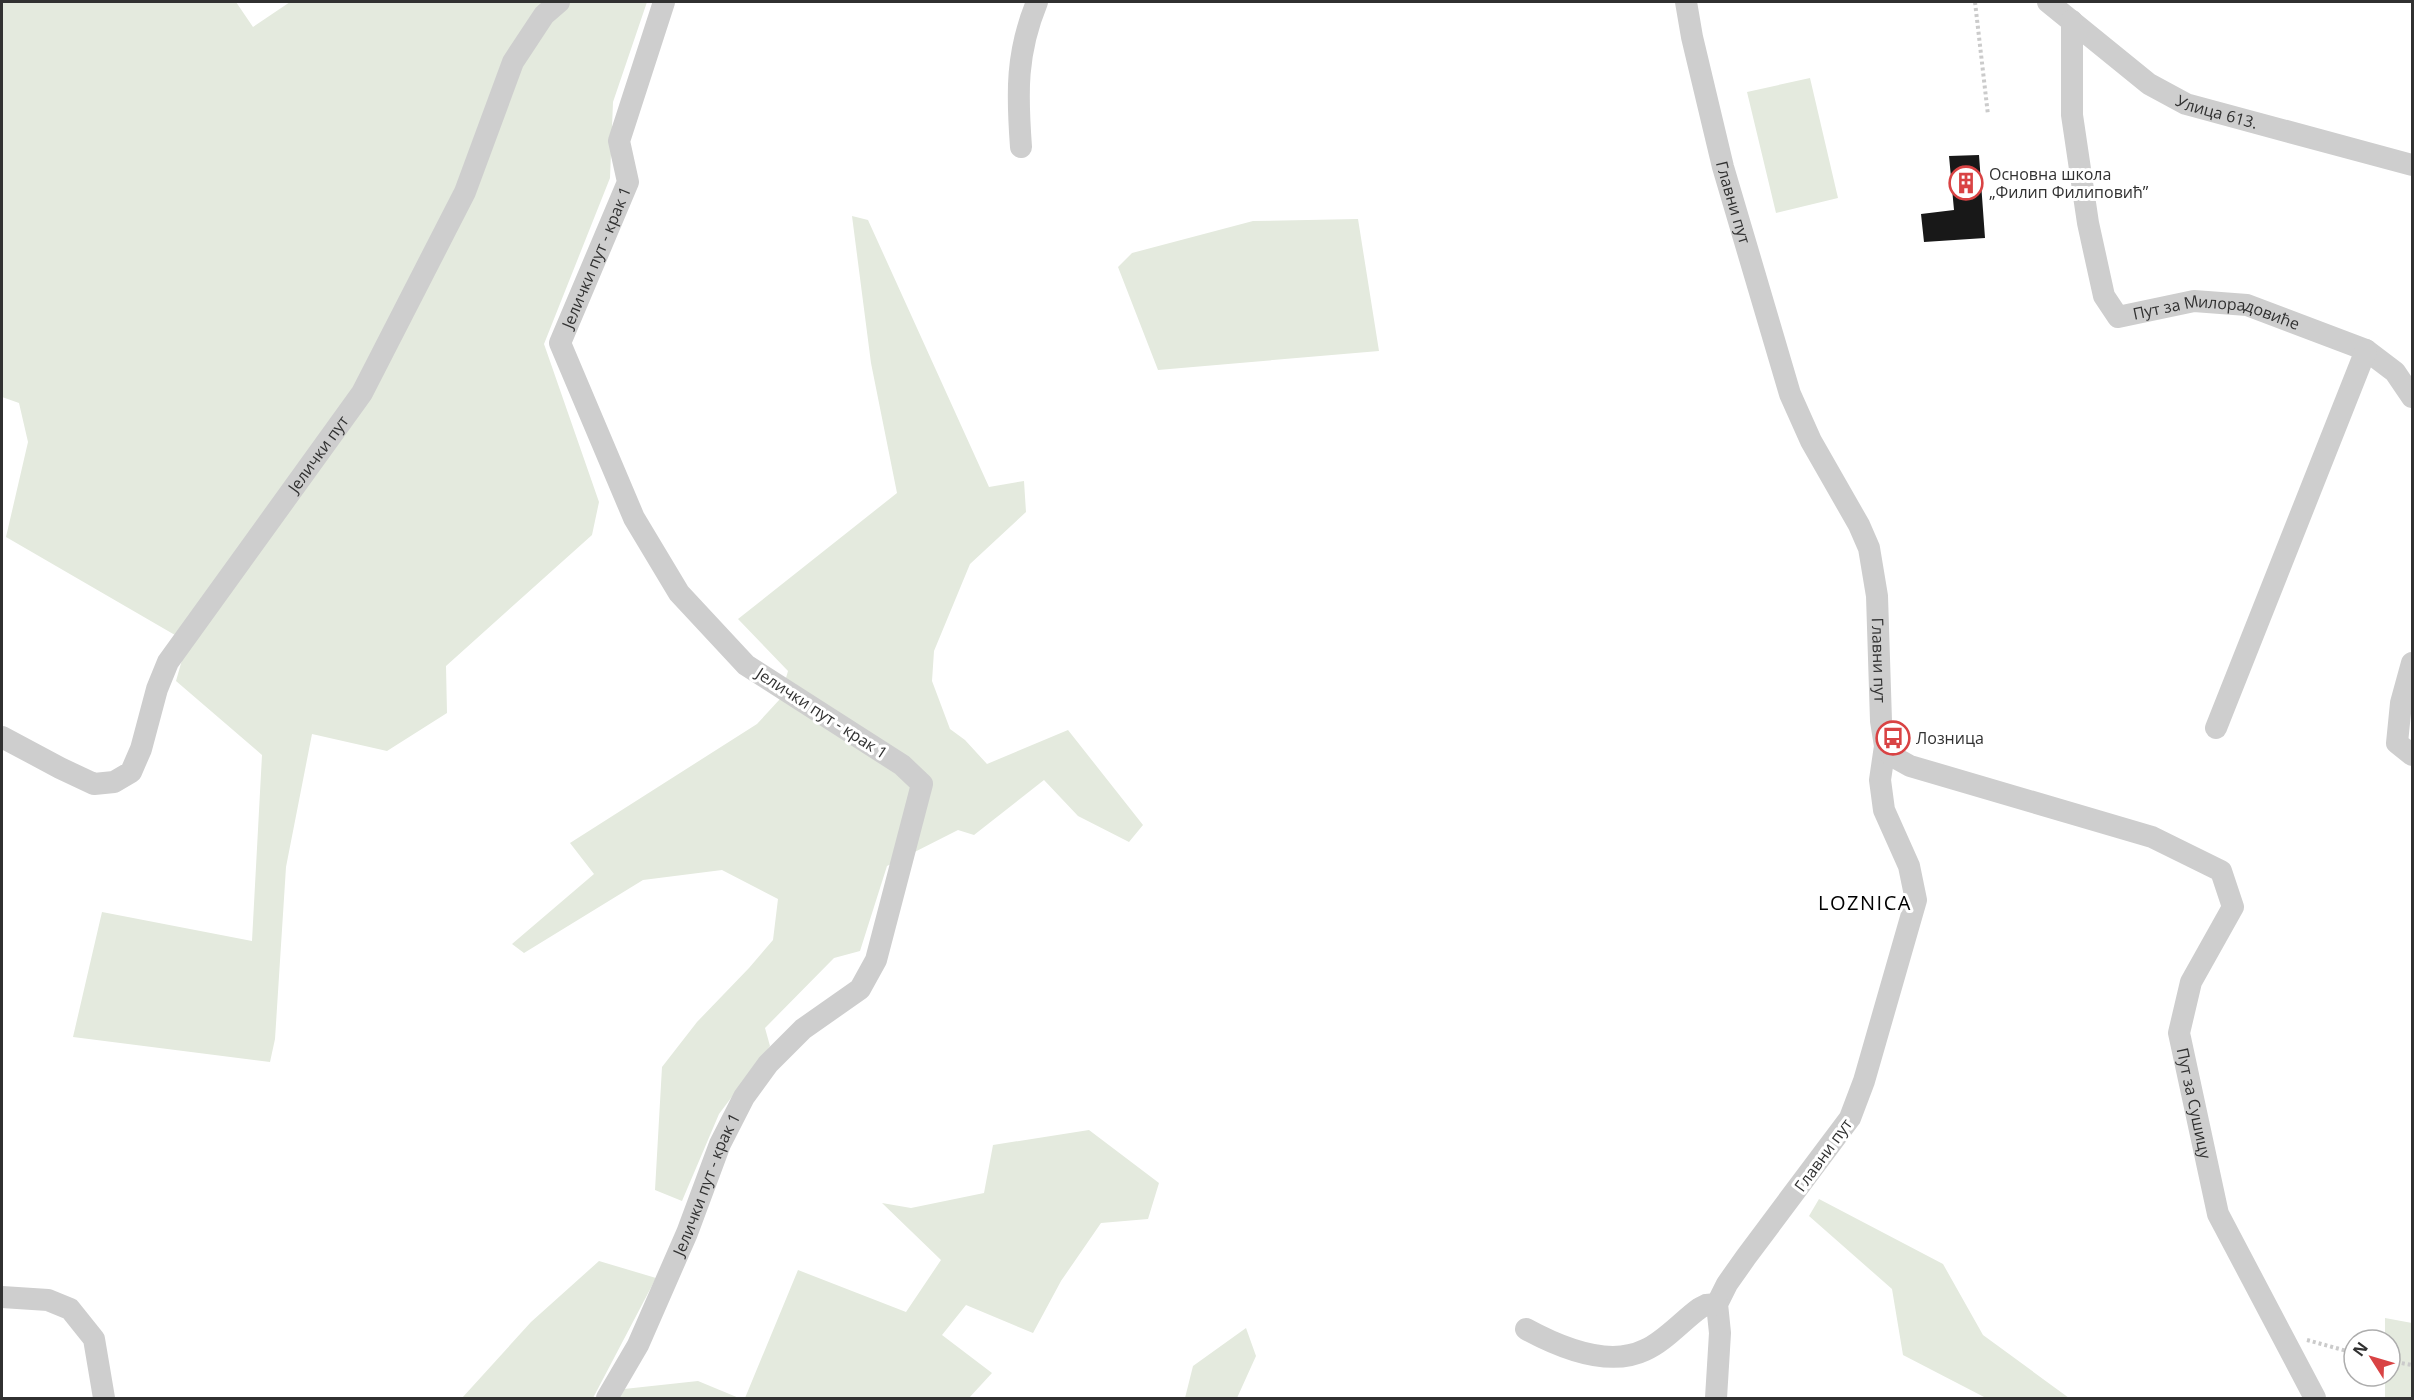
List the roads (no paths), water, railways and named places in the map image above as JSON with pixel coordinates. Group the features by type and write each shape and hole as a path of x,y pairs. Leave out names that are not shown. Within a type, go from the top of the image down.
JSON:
{"street":[{"name":"Јелички пут","path":"2,737 94,784 114,782 131,772 141,749 157,689 168,662 362,393 465,192 513,62 544,15 559,2"},
{"name":"Јелички пут - крак 1","path":"607,1398 639,1345 687,1233 720,1144 744,1096 768,1064 803,1029 860,989 876,960 922,784 902,765 746,665 679,593 634,518 560,343 628,182 619,141 664,2"},
{"path":"1021,147 1018,80 1024,45 1037,2"},
{"name":"Главни пут","path":"1686,2 1692,37 1723,167 1790,394 1811,441 1859,525 1869,548 1877,596 1881,721 1884,746 1880,780 1884,810 1910,866 1917,900 1864,1082 1850,1118 1746,1257 1727,1284 1718,1304"},
{"name":"Улица 613.","path":"2048,2 2149,84 2186,104 2412,165"},
{"name":"Пут за Милорадовиће","path":"2072,21 2072,115 2088,224 2104,297 2118,317 2194,301 2247,305 2366,350 2395,372 2412,397"},
{"path":"2216,728 2366,350"},
{"path":"2412,663 2401,703 2397,743 2412,755"},
{"name":"Пут за Сушицу","path":"1884,746 1892,756 1910,766 2152,837 2220,871 2233,907 2192,982 2179,1033 2218,1214 2315,1398"},
{"path":"2,1296 48,1300 70,1310 94,1339 104,1398"},
{"path":"1526,1329 1565,1347 1587,1353 1621,1357 1646,1350 1700,1308 1718,1304 1720,1333 1716,1398"}],"place":[{"name":"Основна школа „Филип Филиповић”","path":"1966,183"},
{"name":"Лозница","path":"1893,738"}],"district":[{"name":"LOZNICA","path":"1865,902"}]}
